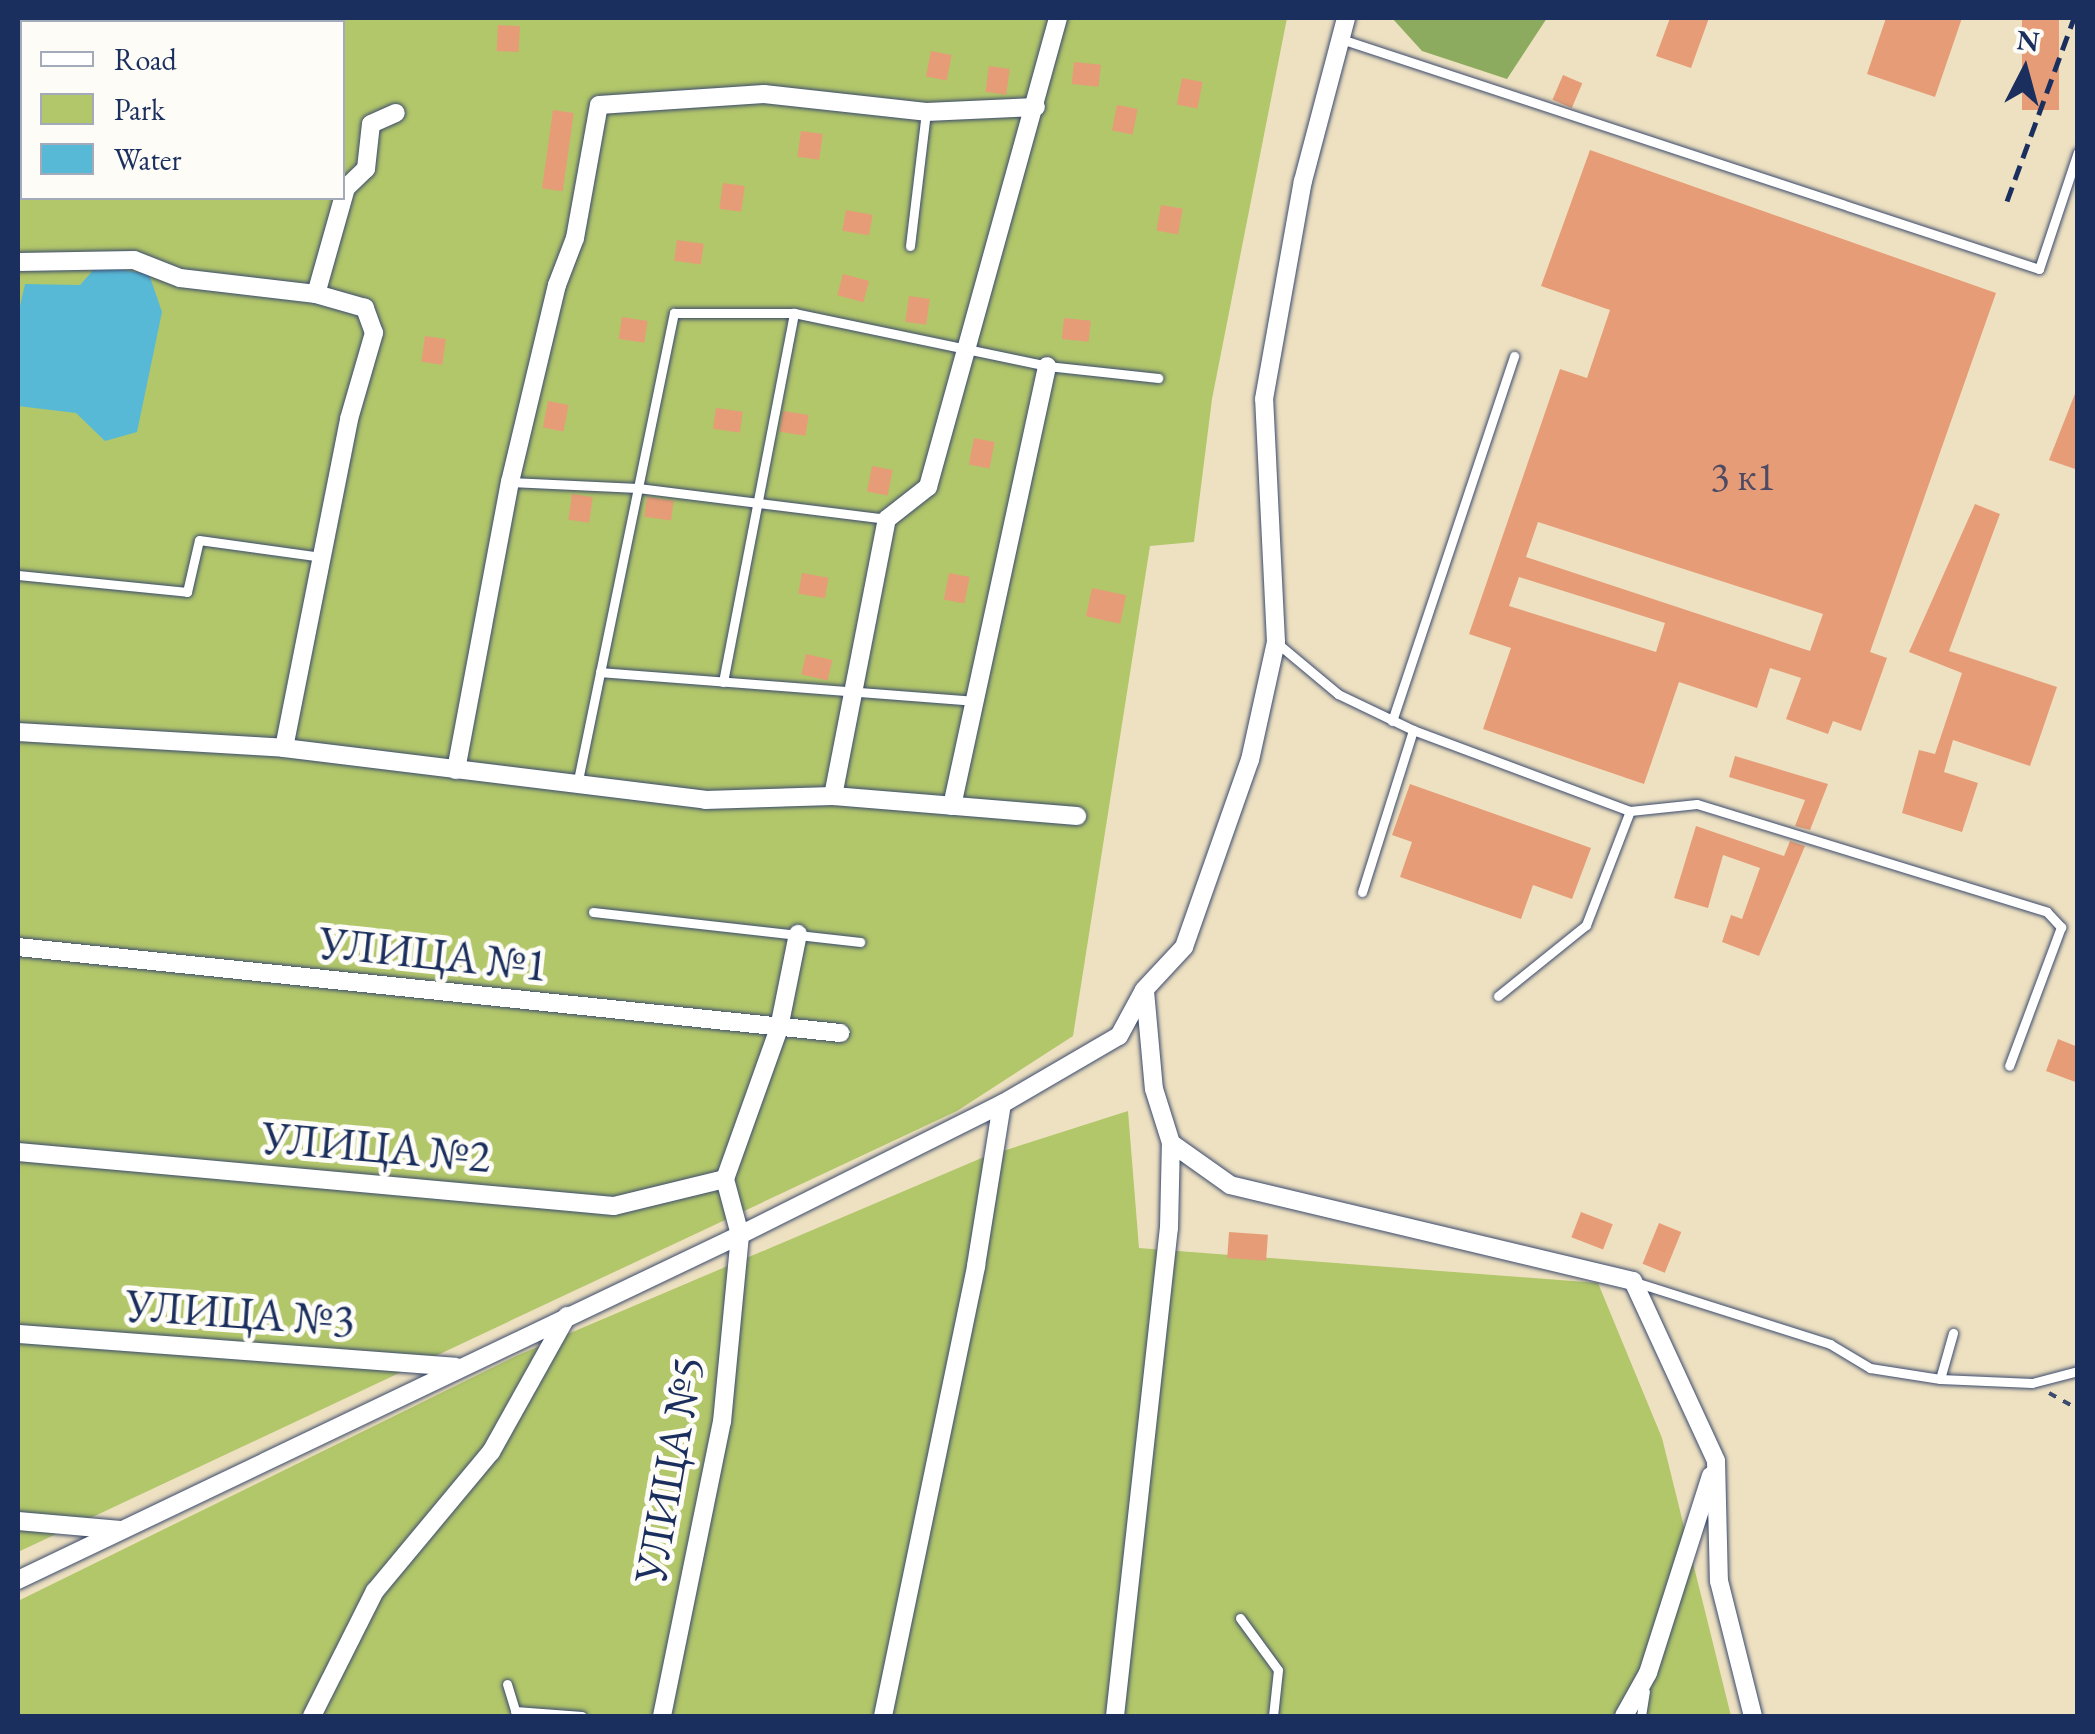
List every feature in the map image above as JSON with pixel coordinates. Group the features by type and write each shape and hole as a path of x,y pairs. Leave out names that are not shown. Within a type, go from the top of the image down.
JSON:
{"street":[{"path":"833,796 887,519 928,487 1058,18"},
{"path":"18,1580 456,1367 740,1235 1002,1104 1119,1036 1144,990 1184,948 1250,760 1276,642 1264,399 1303,181 1346,18"},
{"path":"456,770 510,482 557,286 575,238 599,105 764,94 926,112 1036,108"},
{"path":"345,192 366,169 372,124 396,113"},
{"path":"316,294 343,200"},
{"path":"18,262 134,260 180,278 316,294 366,308 374,333 349,419 284,748"},
{"path":"952,806 1047,366"},
{"path":"18,732 284,748 705,800 833,796 1078,816"},
{"path":"726,1180 779,1028 798,934"},
{"name":"УЛИЦА №1","path":"18,947 841,1033"},
{"path":"1115,1716 1169,1228 1171,1143 1154,1090 1144,990"},
{"path":"883,1716 976,1266 1002,1104"},
{"path":"1171,1143 1230,1185 1632,1281 1716,1461 1720,1580 1754,1716"},
{"name":"УЛИЦА №2","path":"18,1152 614,1206 726,1180"},
{"name":"УЛИЦА №5","path":"662,1716 722,1422 740,1235 726,1180"},
{"path":"312,1716 375,1590 490,1452 567,1316"},
{"name":"УЛИЦА №3","path":"18,1334 456,1367"},
{"path":"1624,1716 1648,1673 1716,1461"},
{"path":"18,1521 121,1530"}],"lane":[{"path":"1340,38 2038,269 2078,152"},
{"path":"910,246 926,112"},
{"path":"577,785 674,313 794,313 968,346 1047,366 1158,378"},
{"path":"723,682 794,313"},
{"path":"1392,720 1514,356"},
{"path":"510,482 638,488 887,519"},
{"path":"18,576 187,592 199,540 324,557"},
{"path":"1276,642 1338,694 1392,720 1630,811 1698,804 2047,912 2061,927 2009,1066"},
{"path":"600,672 975,701"},
{"path":"1362,892 1413,730"},
{"path":"1498,996 1586,925 1630,811"},
{"path":"594,912 860,942"},
{"path":"1632,1281 1830,1344 1870,1368 1940,1379 2032,1383 2078,1370"},
{"path":"1940,1379 1952,1333"},
{"path":"1240,1618 1278,1670 1272,1716"},
{"path":"1641,1716 1648,1673"},
{"path":"507,1684 515,1712 582,1716"}],"path":[{"path":"2032,1383 2078,1409"}],"green space":[{"path":"18,18 1287,18 1212,399 1194,542 1150,546 1073,1036 957,1111 18,1552"},
{"path":"1392,18 1547,18 1507,79 1422,51"},
{"path":"1128,1111 1139,1248 1598,1283 1662,1438 1731,1716 18,1716 18,1601 516,1356 984,1157"}],"water":[{"path":"97,266 149,274 162,312 137,432 105,441 76,413 18,406 18,315 25,284 80,285"}],"building":[{"path":"1670,18 1709,18 1691,68 1656,56"},
{"path":"1886,18 1962,18 1935,97 1867,74"},
{"path":"2022,18 2059,18 2059,110 2022,110"},
{"path":"498,25 520,26 519,52 497,51"},
{"path":"931,51 952,55 947,81 926,77"},
{"path":"1074,62 1101,65 1099,87 1072,84"},
{"path":"989,66 1010,69 1006,95 985,92"},
{"path":"1563,75 1582,83 1572,108 1552,100"},
{"path":"1182,78 1203,82 1197,109 1177,105"},
{"path":"1117,105 1138,109 1133,135 1112,131"},
{"path":"553,110 574,113 563,191 542,188"},
{"path":"801,131 823,134 819,160 797,157"},
{"path":"1590,150 1996,293 1870,652 1887,658 1861,731 1833,721 1828,734 1786,719 1801,678 1770,668 1757,708 1679,682 1644,784 1483,729 1511,648 1469,634 1560,369 1587,378 1610,310 1541,286","holes":["1538,522 1823,614 1810,651 1526,557","1519,577 1665,623 1656,652 1509,606"]},
{"path":"723,183 745,186 741,212 719,209"},
{"path":"1161,205 1183,209 1178,234 1156,231"},
{"path":"846,210 873,215 869,235 842,231"},
{"path":"677,240 704,244 701,265 674,261"},
{"path":"843,274 869,281 863,302 837,295"},
{"path":"909,296 930,299 926,325 905,322"},
{"path":"622,317 648,321 644,343 619,339"},
{"path":"1064,318 1091,321 1089,342 1062,339"},
{"path":"425,336 446,339 442,365 421,362"},
{"path":"2078,386 2078,470 2049,460"},
{"path":"548,401 569,405 563,432 543,428"},
{"path":"716,408 743,412 740,433 713,429"},
{"path":"783,411 809,415 805,436 780,432"},
{"path":"974,438 995,442 989,469 969,465"},
{"path":"872,466 893,470 888,496 867,492"},
{"path":"572,494 593,497 589,523 568,520"},
{"path":"647,497 674,501 671,521 644,517"},
{"path":"1975,504 2000,514 1949,651 2057,687 2030,766 1953,740 1944,772 1978,783 1962,832 1902,813 1919,750 1935,754 1962,673 1909,652"},
{"path":"802,573 829,578 825,598 798,594"},
{"path":"949,573 970,577 964,604 944,600"},
{"path":"1092,588 1126,595 1120,624 1086,616"},
{"path":"806,654 832,660 828,681 801,674"},
{"path":"1735,756 1828,784 1810,830 1795,826 1805,800 1729,777"},
{"path":"1410,784 1591,848 1572,899 1533,885 1521,919 1400,877 1412,842 1392,835"},
{"path":"1696,826 1784,856 1790,841 1805,846 1759,956 1722,942 1731,915 1742,919 1760,868 1723,855 1708,908 1674,898"},
{"path":"2058,1039 2078,1047 2078,1083 2046,1071"},
{"path":"1581,1212 1613,1224 1603,1249 1571,1237"},
{"path":"1659,1223 1681,1232 1665,1273 1643,1264"},
{"path":"1229,1232 1268,1235 1266,1261 1227,1258"}],"railway":[{"path":"2007,201 2074,18"}]}
